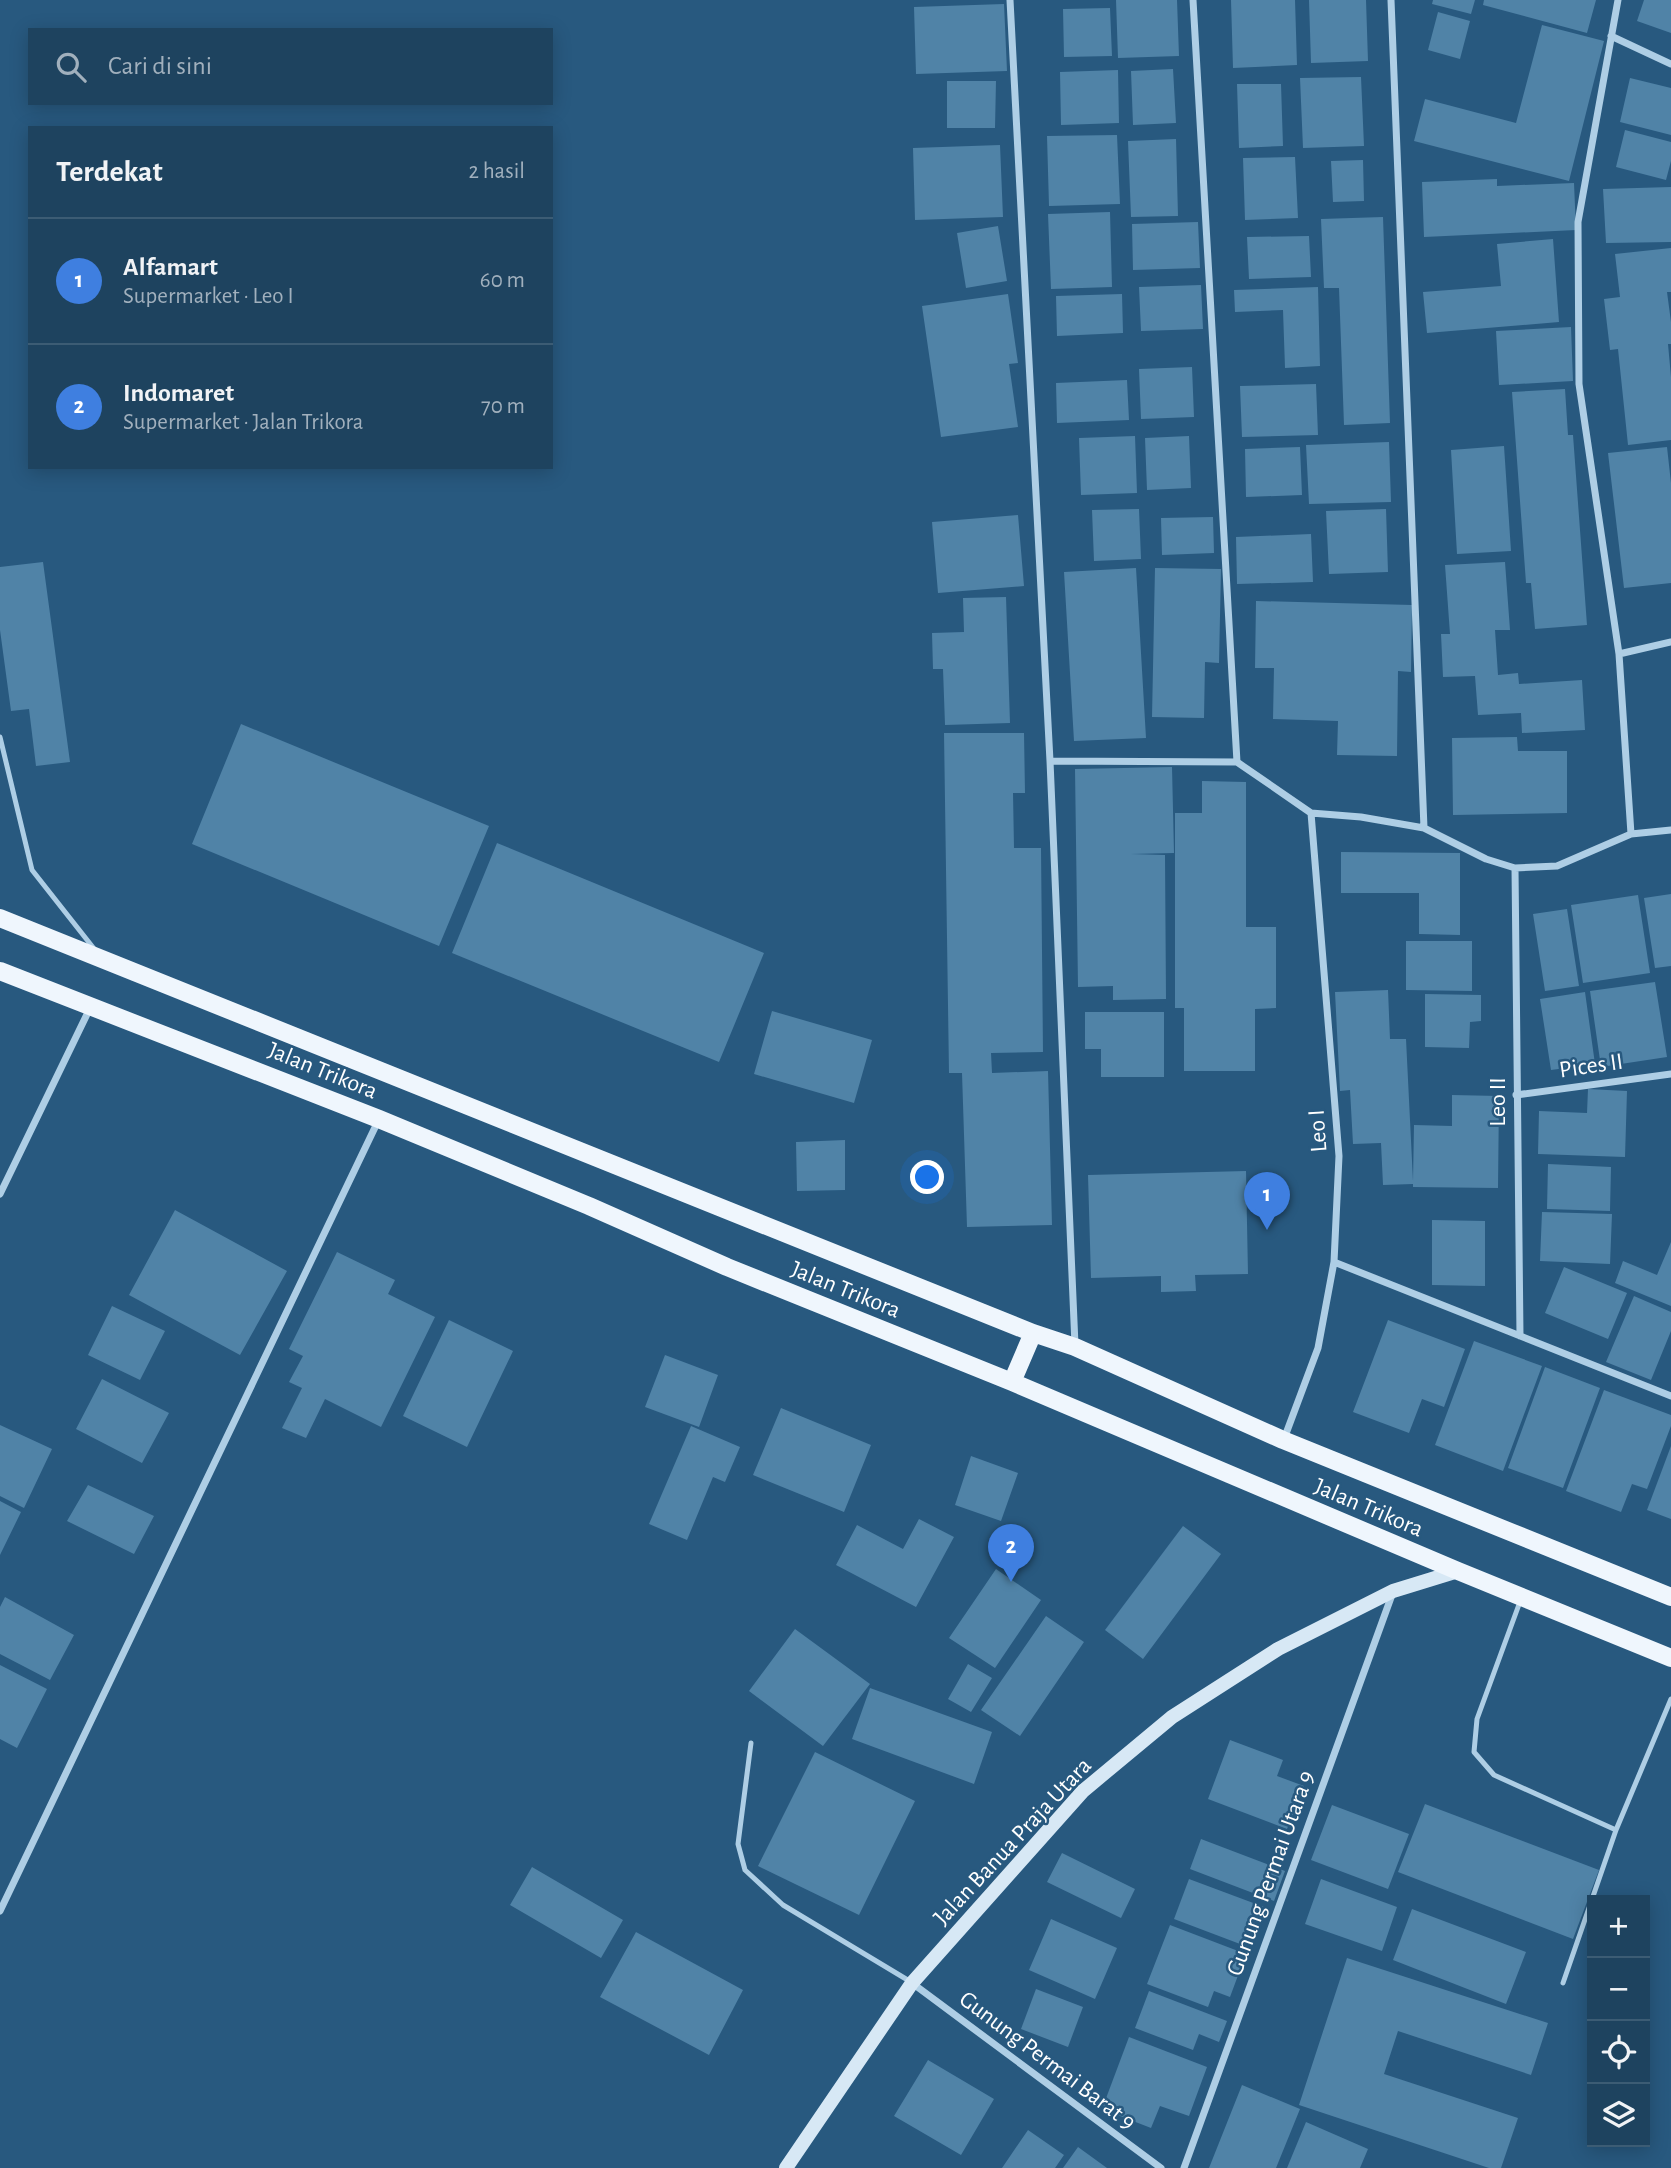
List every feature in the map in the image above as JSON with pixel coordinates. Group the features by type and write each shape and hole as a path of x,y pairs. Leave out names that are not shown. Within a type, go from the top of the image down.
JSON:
{"main road":[{"name":"Jalan Trikora","path":"0,918 1032,1333 1075,1347 1283,1440 1671,1597"},
{"name":"Jalan Trikora","path":"0,971 379,1119 727,1267 1012,1382 1671,1658"},
{"path":"1012,1382 1032,1333"}],"street":[{"path":"1010,0 1050,761 1075,1347"},
{"path":"1193,0 1237,762"},
{"path":"1391,0 1424,828"},
{"path":"1618,0 1578,222 1579,384 1619,654 1631,834"},
{"path":"1611,36 1671,64"},
{"path":"1619,654 1671,642"},
{"path":"1050,761 1237,762 1311,813 1361,817 1424,828 1486,859 1515,868 1557,866 1631,834 1671,830"},
{"name":"Leo I","path":"1283,1440 1318,1349 1334,1262 1339,1156 1311,813"},
{"name":"Leo II","path":"1515,868 1520,1336"},
{"path":"0,1194 91,1006"},
{"name":"Pices II","path":"1516,1095 1671,1074"},
{"path":"0,1912 379,1119"},
{"path":"1334,1262 1671,1396"},
{"name":"Jalan Banua Praja Utara","path":"786,2168 912,1983 1083,1791 1172,1717 1278,1649 1393,1591 1458,1571"},
{"name":"Gunung Permai Utara 9","path":"1184,2168 1393,1591"},
{"name":"Gunung Permai Barat 9","path":"912,1983 1161,2168"}],"lane":[{"path":"0,737 32,870 102,959"},
{"path":"1522,1596 1478,1719 1474,1752 1494,1775 1616,1830"},
{"path":"1563,1983 1616,1830 1671,1699"},
{"path":"751,1743 738,1844 745,1870 783,1905 912,1983"}],"building":[{"path":"1116,0 1177,0 1179,56 1118,58"},
{"path":"1231,0 1295,0 1297,65 1233,68"},
{"path":"1309,0 1366,0 1368,61 1311,63"},
{"path":"1433,0 1475,0 1471,14 1432,4"},
{"path":"1484,0 1596,0 1587,33 1483,5"},
{"path":"1644,0 1671,0 1671,33 1637,21"},
{"path":"1004,4 1007,71 916,74 914,7"},
{"path":"1110,8 1112,56 1064,57 1063,9"},
{"path":"1438,12 1470,21 1460,59 1428,50"},
{"path":"1542,25 1604,41 1569,181 1414,141 1425,99 1516,123"},
{"path":"1173,69 1176,123 1133,125 1131,71"},
{"path":"1118,70 1119,123 1061,125 1060,72"},
{"path":"1361,77 1364,146 1303,148 1300,78"},
{"path":"1630,78 1671,88 1671,135 1620,122"},
{"path":"947,81 996,81 995,128 947,128"},
{"path":"1237,84 1281,84 1283,146 1239,148"},
{"path":"1625,130 1671,142 1671,161 1666,180 1616,167"},
{"path":"1117,135 1120,204 1049,206 1047,136"},
{"path":"1176,139 1178,216 1131,217 1128,141"},
{"path":"1000,145 1003,217 915,220 913,148"},
{"path":"1295,157 1298,218 1245,220 1243,158"},
{"path":"1363,160 1364,201 1333,202 1331,161"},
{"path":"1497,179 1497,186 1574,183 1576,230 1424,237 1422,182"},
{"path":"1671,187 1671,242 1606,243 1603,189"},
{"path":"1110,212 1112,287 1051,289 1048,214"},
{"path":"1383,217 1390,423 1344,425 1339,288 1324,288 1321,219"},
{"path":"1198,222 1200,268 1133,270 1132,224"},
{"path":"998,226 1007,281 966,288 957,233"},
{"path":"1309,236 1311,277 1249,279 1247,237"},
{"path":"1553,239 1559,322 1427,333 1423,292 1501,286 1497,244"},
{"path":"1671,248 1671,292 1667,292 1671,322 1671,344 1668,344 1671,440 1628,445 1618,349 1610,350 1604,299 1620,297 1615,254"},
{"path":"1201,285 1203,329 1141,331 1139,287"},
{"path":"1318,287 1320,366 1285,368 1283,310 1235,312 1234,290"},
{"path":"1008,294 1018,363 1009,364 1018,427 941,437 922,306"},
{"path":"1122,294 1123,333 1057,336 1056,296"},
{"path":"1571,327 1573,381 1499,385 1496,331"},
{"path":"1192,367 1194,417 1141,419 1139,369"},
{"path":"1127,380 1129,420 1057,423 1056,383"},
{"path":"1316,384 1318,435 1242,437 1240,386"},
{"path":"1565,389 1568,435 1573,435 1587,625 1535,629 1531,583 1526,583 1512,392"},
{"path":"1135,436 1137,493 1081,495 1079,438"},
{"path":"1189,436 1191,488 1147,490 1145,438"},
{"path":"1389,442 1391,502 1309,504 1306,445"},
{"path":"1504,446 1511,551 1457,554 1451,450"},
{"path":"1300,447 1302,495 1246,497 1245,449"},
{"path":"1667,447 1671,483 1671,583 1624,588 1608,453"},
{"path":"1139,509 1141,559 1094,561 1092,510"},
{"path":"1386,509 1388,572 1329,574 1326,511"},
{"path":"1018,515 1024,586 938,593 932,522"},
{"path":"1213,517 1214,553 1162,555 1161,518"},
{"path":"1311,534 1313,582 1237,584 1236,537"},
{"path":"43,562 70,762 36,766 29,709 11,711 0,630 0,567"},
{"path":"1505,562 1510,630 1495,630 1498,675 1518,673 1519,684 1582,680 1585,730 1522,733 1521,713 1478,715 1475,676 1443,677 1441,634 1450,634 1445,565"},
{"path":"1136,568 1146,738 1074,741 1064,572"},
{"path":"1155,568 1221,569 1219,663 1205,662 1204,718 1152,717"},
{"path":"1006,597 1010,723 945,725 943,669 933,669 932,633 964,632 963,598"},
{"path":"1256,601 1412,605 1411,672 1398,671 1397,756 1337,755 1338,721 1273,719 1274,668 1255,668"},
{"path":"241,724 489,826 439,946 192,844"},
{"path":"944,733 1024,733 1025,793 1013,793 1014,848 1041,848 1043,1052 991,1053 992,1073 1048,1071 1052,1225 967,1227 962,1073 949,1073"},
{"path":"1517,737 1518,751 1567,751 1567,813 1453,815 1452,738"},
{"path":"1172,767 1174,853 1131,854 1165,855 1166,999 1113,1000 1113,986 1078,987 1075,769"},
{"path":"1202,781 1246,782 1246,927 1276,927 1276,1008 1255,1009 1255,1071 1184,1071 1184,1008 1175,1008 1175,813 1202,813"},
{"path":"497,843 764,953 719,1062 452,953"},
{"path":"1341,852 1460,853 1460,935 1419,934 1419,893 1341,893"},
{"path":"1671,894 1671,966 1655,968 1644,898"},
{"path":"1638,895 1650,973 1583,983 1571,905"},
{"path":"1567,909 1579,986 1545,991 1533,914"},
{"path":"1406,941 1472,941 1472,991 1406,990"},
{"path":"1655,982 1667,1057 1601,1067 1590,991"},
{"path":"1388,990 1390,1039 1406,1039 1413,1181 1414,1125 1452,1126 1452,1095 1499,1096 1498,1188 1383,1185 1381,1143 1353,1144 1350,1090 1340,1091 1335,992"},
{"path":"1585,992 1595,1064 1551,1070 1540,999"},
{"path":"1425,994 1481,995 1481,1021 1470,1022 1469,1048 1425,1047"},
{"path":"772,1011 872,1040 854,1103 754,1074"},
{"path":"1085,1012 1164,1012 1164,1077 1101,1077 1101,1049 1085,1049"},
{"path":"1588,1089 1627,1091 1625,1157 1538,1154 1539,1111 1587,1113"},
{"path":"845,1140 845,1190 797,1191 796,1142"},
{"path":"1548,1164 1611,1167 1610,1211 1547,1209"},
{"path":"1246,1171 1248,1274 1195,1275 1196,1291 1161,1292 1161,1276 1091,1278 1088,1175"},
{"path":"175,1210 287,1271 240,1355 129,1295"},
{"path":"1542,1212 1612,1214 1610,1264 1540,1261"},
{"path":"1432,1220 1485,1221 1485,1286 1432,1285"},
{"path":"1671,1242 1671,1306 1615,1283 1623,1261 1657,1275"},
{"path":"337,1252 395,1280 388,1294 435,1317 381,1427 325,1399 306,1438 282,1428 302,1388 289,1382 303,1356 289,1349"},
{"path":"1564,1267 1627,1293 1608,1339 1545,1313"},
{"path":"1634,1296 1671,1312 1671,1331 1651,1380 1606,1362"},
{"path":"112,1306 165,1331 140,1380 88,1355"},
{"path":"449,1320 513,1351 467,1447 403,1416"},
{"path":"1388,1320 1465,1349 1444,1407 1422,1399 1409,1433 1353,1412"},
{"path":"1474,1341 1542,1366 1503,1471 1435,1445"},
{"path":"665,1355 718,1375 699,1427 645,1407"},
{"path":"1545,1367 1600,1388 1563,1488 1508,1468"},
{"path":"102,1379 169,1413 142,1463 76,1429"},
{"path":"1604,1390 1671,1415 1671,1426 1647,1489 1632,1484 1621,1512 1566,1491"},
{"path":"781,1408 871,1445 844,1512 753,1475"},
{"path":"0,1425 52,1449 24,1508 0,1496"},
{"path":"691,1426 740,1447 725,1482 713,1477 687,1540 649,1524"},
{"path":"1671,1446 1671,1519 1647,1510"},
{"path":"971,1456 1018,1473 1001,1521 955,1505"},
{"path":"88,1485 154,1516 134,1554 67,1521"},
{"path":"0,1501 21,1512 0,1555"},
{"path":"919,1519 954,1537 916,1607 836,1565 857,1525 903,1549"},
{"path":"1183,1526 1221,1554 1143,1659 1105,1630"},
{"path":"996,1569 1041,1600 995,1668 949,1638"},
{"path":"5,1597 74,1635 50,1680 0,1654 0,1607"},
{"path":"1046,1616 1084,1642 1020,1736 981,1710"},
{"path":"795,1629 870,1684 823,1746 749,1691"},
{"path":"968,1664 992,1678 971,1712 948,1699"},
{"path":"0,1665 47,1689 17,1748 0,1739"},
{"path":"870,1688 992,1732 974,1784 852,1739"},
{"path":"1230,1740 1283,1760 1277,1776 1304,1786 1287,1829 1208,1799"},
{"path":"815,1752 915,1801 859,1915 758,1866"},
{"path":"1425,1804 1599,1870 1590,1895 1587,1895 1573,1939 1398,1872"},
{"path":"1332,1805 1409,1834 1388,1889 1311,1860"},
{"path":"1201,1839 1285,1871 1274,1901 1190,1869"},
{"path":"1062,1853 1135,1889 1121,1918 1047,1882"},
{"path":"532,1867 623,1920 601,1958 510,1905"},
{"path":"1189,1879 1264,1907 1248,1947 1174,1919"},
{"path":"1321,1879 1397,1907 1382,1951 1305,1924"},
{"path":"1412,1909 1526,1952 1506,2004 1393,1960"},
{"path":"1051,1919 1117,1948 1095,1999 1029,1970"},
{"path":"1170,1925 1246,1954 1230,1997 1214,1991 1208,2007 1147,1984"},
{"path":"636,1932 743,1990 709,2055 600,1997"},
{"path":"1347,1958 1548,2023 1531,2075 1398,2031 1384,2074 1518,2118 1501,2168 1489,2168 1299,2105"},
{"path":"1036,1989 1083,2007 1068,2047 1021,2029"},
{"path":"1149,1991 1227,2021 1219,2042 1199,2034 1193,2050 1135,2028"},
{"path":"1129,2037 1207,2067 1189,2116 1160,2106 1151,2128 1102,2109"},
{"path":"928,2060 994,2099 961,2155 894,2116"},
{"path":"1242,2085 1300,2109 1276,2168 1209,2168"},
{"path":"1306,2122 1368,2149 1360,2168 1287,2168"},
{"path":"1028,2130 1064,2155 1055,2168 1002,2168"},
{"path":"1078,2147 1107,2168 1063,2168"}],"place":[{"name":"Alfamart","path":"1267,1230"},
{"name":"Indomaret","path":"1011,1582"}]}
